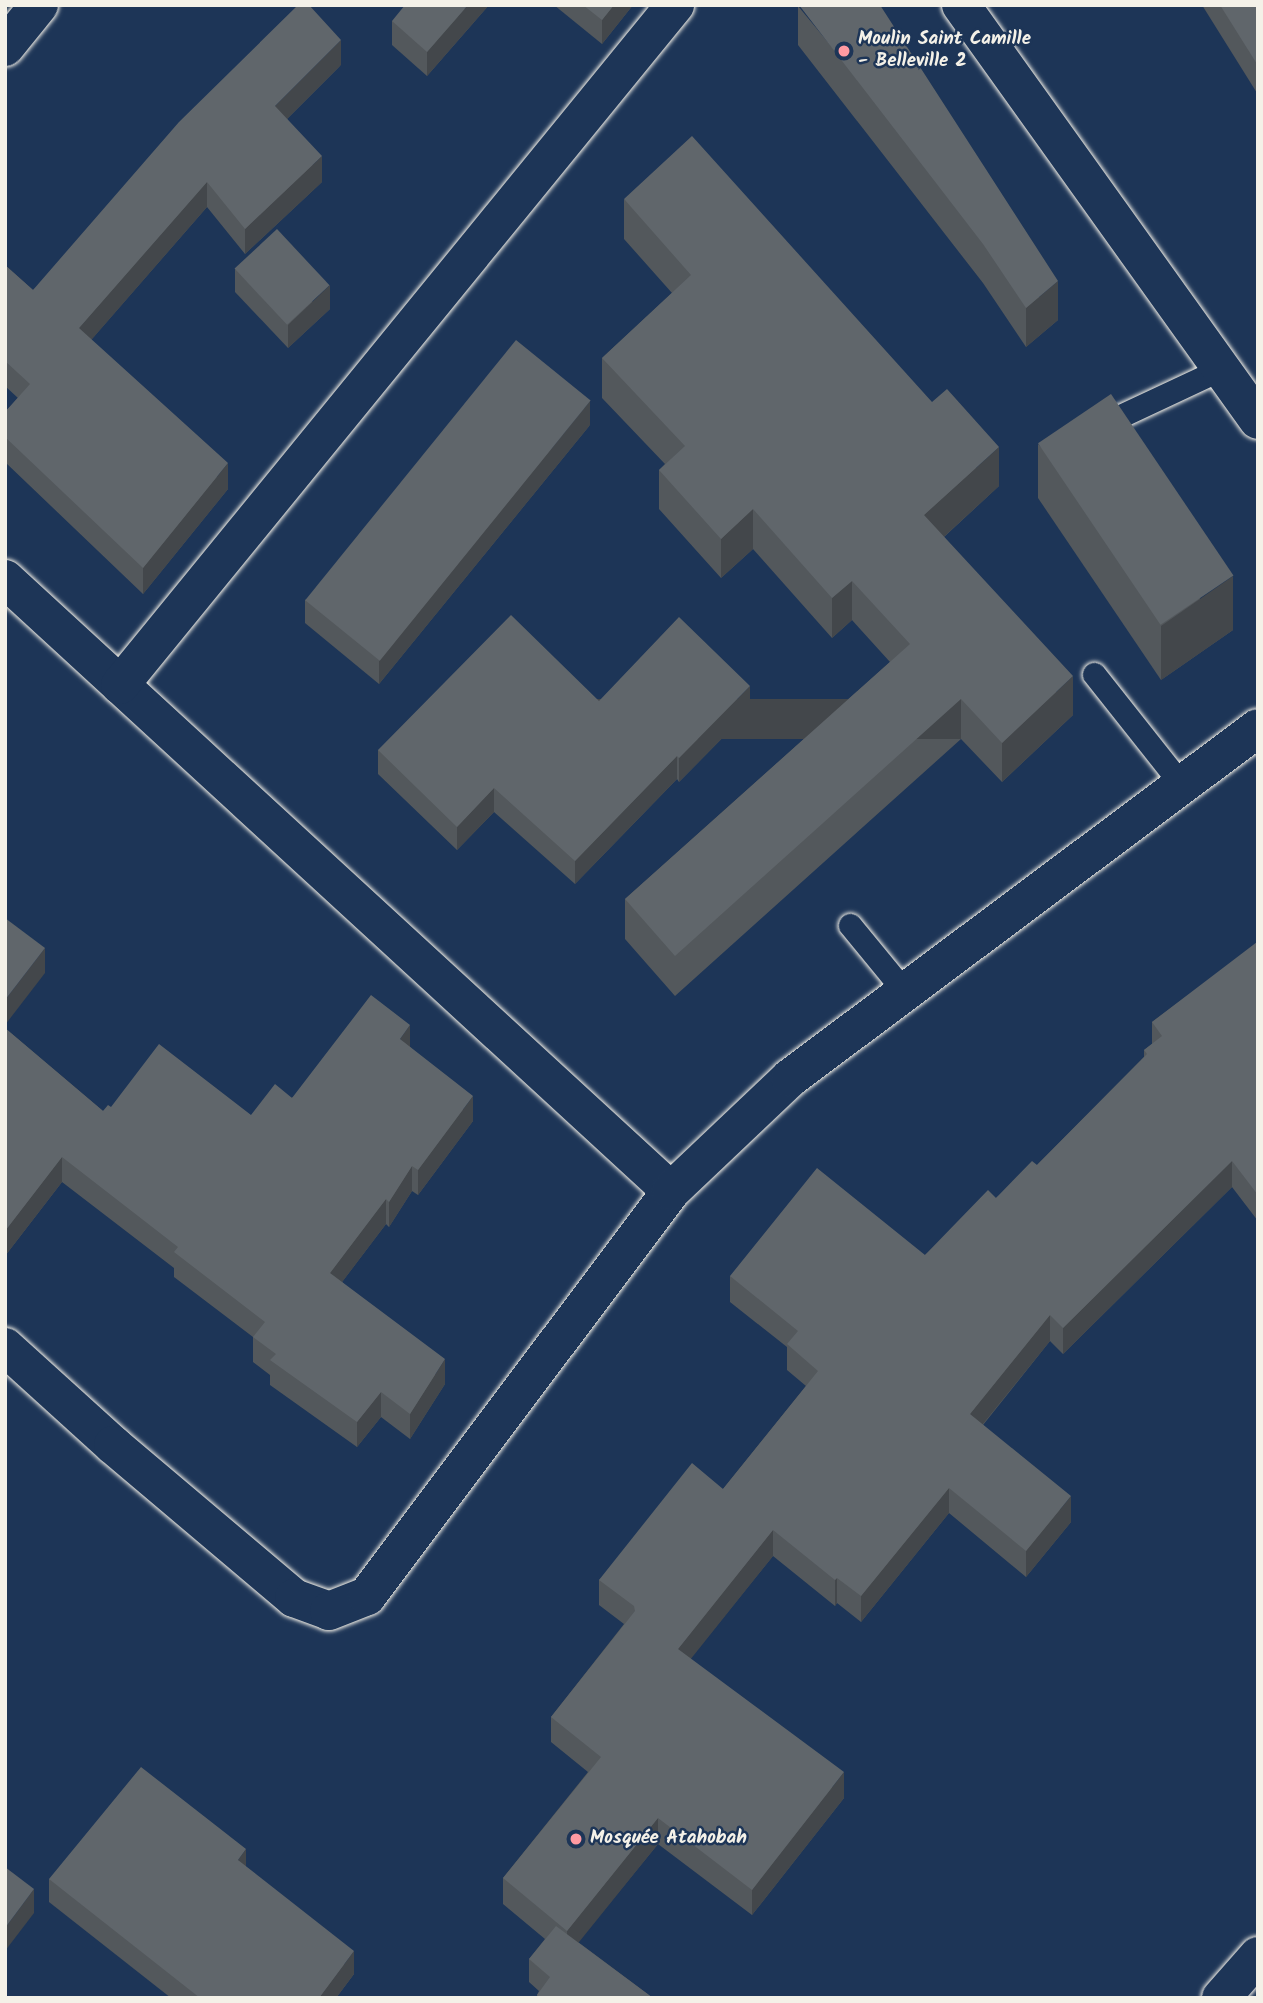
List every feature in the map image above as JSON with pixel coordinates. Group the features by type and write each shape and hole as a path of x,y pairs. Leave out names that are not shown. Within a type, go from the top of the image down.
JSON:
{"street":[{"path":"5,47 39,5"},
{"path":"120,685 675,5"},
{"path":"961,5 1258,420"},
{"path":"5,579 671,1191"},
{"path":"5,1348 113,1445 294,1598 329,1611 367,1596 671,1191 790,1078 1258,728"},
{"path":"1221,1998 1258,1956"}],"lane":[{"path":"1078,437 1221,369"},
{"path":"1094,674 1182,785"},
{"path":"850,925 905,992"}],"building":[{"path":"298,5 309,5 341,40 275,106 322,156 245,229 207,182 79,328 228,463 143,568 5,437 5,412 30,384 5,361 5,265 33,290 179,122"},
{"path":"405,5 468,5 427,52 392,21"},
{"path":"583,5 614,5 602,20"},
{"path":"799,5 880,5 1058,281 1026,308 983,244"},
{"path":"1220,5 1258,5 1258,64 1257,64"},
{"path":"692,136 932,402 947,389 999,447 924,515 1073,676 1002,743 961,699 675,956 625,899 910,644 852,581 832,598 753,509 721,539 659,470 685,446 602,358 691,275 624,199"},
{"path":"277,229 330,285 287,325 235,269"},
{"path":"516,340 591,400 380,661 305,600"},
{"path":"1111,394 1233,576 1161,625 1038,443"},
{"path":"511,615 599,701 679,617 750,686 679,758 677,756 575,861 494,788 457,827 378,750"},
{"path":"5,918 45,948 5,1000"},
{"path":"1257,942 1258,1195 1232,1161 1063,1328 1050,1315 970,1414 1071,1496 1026,1551 949,1488 861,1596 837,1578 835,1580 773,1530 678,1649 844,1772 752,1890 658,1818 567,1931 503,1878 601,1757 551,1717 635,1611 634,1606 599,1580 692,1463 723,1489 818,1371 787,1344 798,1331 730,1276 817,1168 925,1255 988,1190 996,1198 1032,1161 1037,1165 1147,1054 1144,1050 1162,1036 1152,1022"},
{"path":"371,995 410,1025 400,1039 473,1096 418,1170 412,1166 389,1202 386,1199 330,1273 445,1359 410,1414 381,1392 357,1422 270,1360 276,1354 253,1337 265,1322 174,1252 178,1247 62,1157 5,1231 5,1028 103,1111 108,1105 111,1107 159,1044 251,1115 275,1084 292,1098"},
{"path":"141,1767 246,1849 238,1860 354,1951 319,1998 200,1998 49,1879"},
{"path":"5,1867 34,1889 5,1928"},
{"path":"556,1926 653,1998 541,1998 537,1995 550,1977 529,1959"}],"place":[{"name":"Moulin Saint Camille - Belleville 2","path":"844,51"},
{"name":"Mosquée Atahobah","path":"576,1839"}]}
